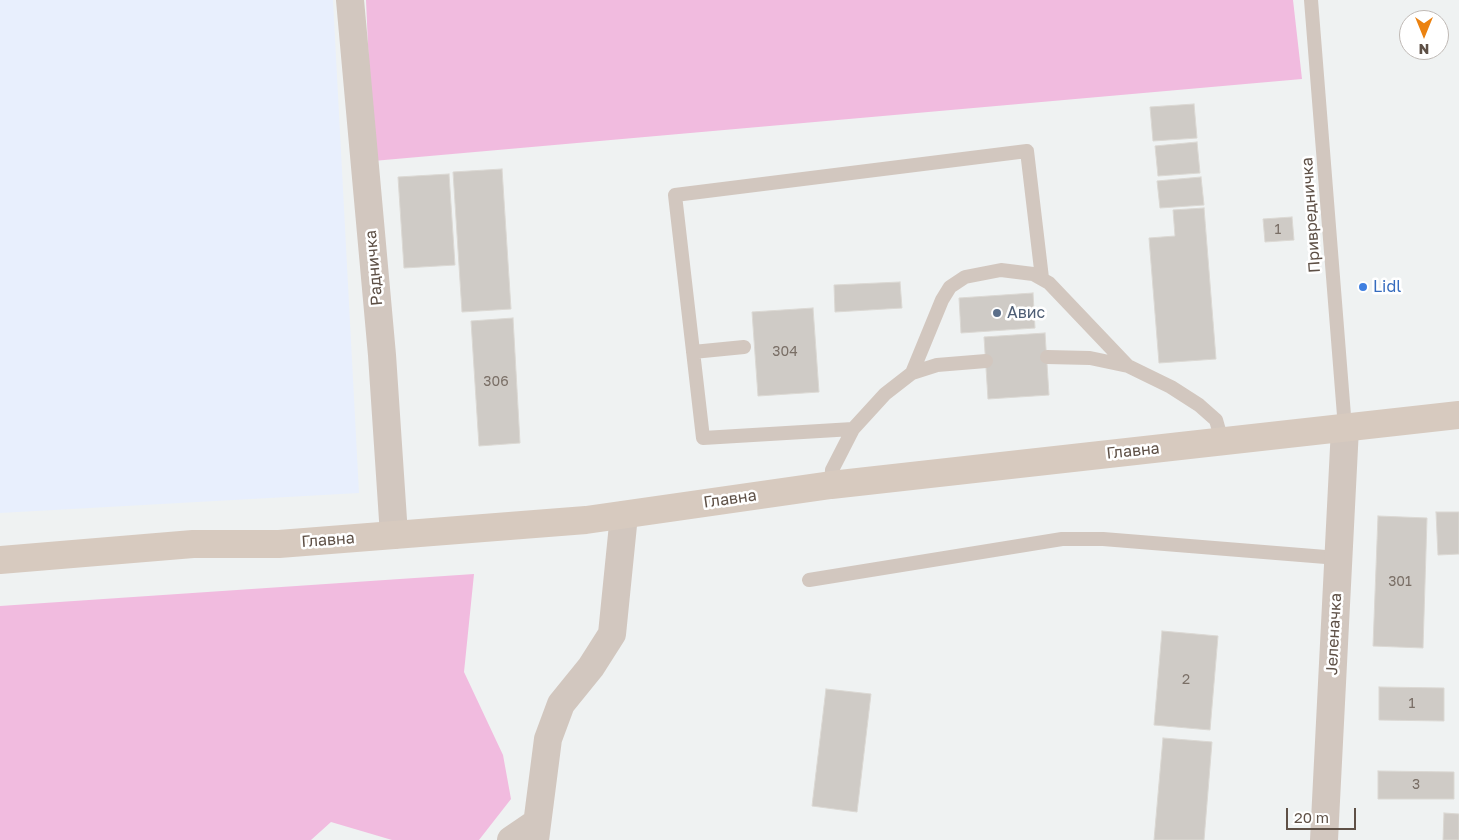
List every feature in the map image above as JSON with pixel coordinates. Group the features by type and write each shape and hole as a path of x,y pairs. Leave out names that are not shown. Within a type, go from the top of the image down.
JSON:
{"main road":[{"name":"Главна","path":"0,560 193,544 279,544 394,536 624,515 831,485 1459,415"}],"street":[{"name":"Радничка","path":"350,0 382,355 394,536"},
{"name":"Јеленачка","path":"1324,840 1345,428"},
{"path":"511,840 536,832 548,739 561,704 591,667 612,634 624,515"}],"lane":[{"name":"Привредничка","path":"1312,0 1345,428"},
{"path":"853,429 703,438 675,196 1027,151 1042,278"},
{"path":"912,373 942,300 950,287 959,280 986,271 1001,270 1025,272 1042,278 1058,291 1128,366"},
{"path":"693,352 744,347"},
{"path":"1047,357 1090,358 1128,366 1172,388 1198,405 1216,420 1222,441"},
{"path":"831,485 832,470 853,429 885,394 912,373 938,365 986,361"},
{"path":"809,580 1062,539 1103,539 1338,558"}],"shaded area":[{"path":"0,0 333,0 359,493 0,513"},
{"path":"366,0 1293,0 1302,79 373,161"},
{"path":"474,574 464,672 503,755 511,799 479,840 392,840 331,822 311,840 0,840 0,606"}],"building":[{"path":"1194,104 1197,138 1153,141 1150,107"},
{"path":"1197,142 1200,173 1158,176 1155,146"},
{"path":"502,169 511,309 462,312 453,172"},
{"path":"449,174 455,265 404,268 398,177"},
{"path":"1201,177 1204,205 1160,208 1157,181"},
{"path":"1204,208 1216,359 1159,363 1149,238 1175,236 1173,210"},
{"path":"1292,217 1294,240 1265,242 1263,219"},
{"path":"900,282 902,308 835,312 834,285"},
{"path":"1033,293 1035,328 961,333 959,298"},
{"path":"813,308 819,392 758,396 752,312"},
{"path":"513,318 520,443 479,446 471,321"},
{"path":"1045,333 1049,395 988,399 984,337"},
{"path":"1436,512 1459,512 1459,554 1438,555"},
{"path":"1378,516 1427,518 1423,648 1373,646"},
{"path":"1162,631 1218,636 1210,730 1154,725"},
{"path":"1379,687 1444,688 1444,721 1379,720"},
{"path":"826,689 871,694 857,812 812,806"},
{"path":"1163,738 1212,742 1204,840 1154,840"},
{"path":"1378,771 1454,772 1454,799 1378,799"},
{"path":"1444,813 1459,814 1459,840 1443,840"}],"place":[{"name":"Lidl","path":"1363,287"},
{"name":"Авис","path":"997,313"}]}
